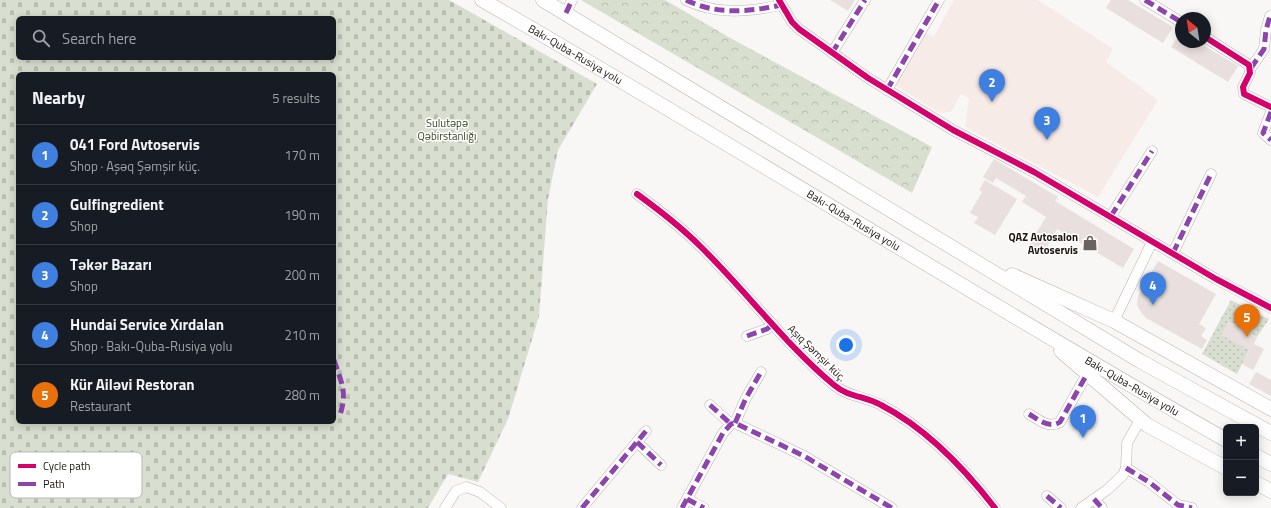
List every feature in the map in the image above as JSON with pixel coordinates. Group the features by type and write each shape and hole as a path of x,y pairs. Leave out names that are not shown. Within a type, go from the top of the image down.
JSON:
{"highway":[{"name":"Bakı-Quba-Rusiya yolu","path":"482,0 1030,324 1125,383 1223,438"},
{"path":"543,0 569,6 959,252 1140,361 1271,433"},
{"path":"959,252 1114,321 1271,409"},
{"path":"1030,324 1140,420 1154,430 1223,466"},
{"path":"1259,458 1271,464"},
{"path":"1259,485 1271,491"}],"street":[{"path":"686,0 710,9 727,10 755,10 780,3 792,22 799,29 887,90 953,130 1034,172 1228,286 1271,308"},
{"path":"832,53 865,0"},
{"path":"887,90 939,0"},
{"path":"1145,0 1175,18"},
{"path":"1270,16 1266,30 1264,49 1250,68 1250,73 1243,87 1244,94 1271,107"},
{"path":"1211,41 1244,61 1250,68"},
{"path":"1271,112 1263,133 1271,140"},
{"path":"1111,216 1152,151"},
{"path":"1173,253 1211,174"},
{"name":"Aşıq Şəmşir küç.","path":"637,194 700,246 805,358 842,391 881,405 928,437 978,486 995,508"},
{"path":"1114,321 1152,242"},
{"path":"747,336 767,329 773,324"},
{"path":"704,508 685,504 722,433 733,424 760,372"},
{"path":"1029,414 1050,425 1054,426 1060,422 1087,374"},
{"path":"710,405 733,424 804,456 892,508"},
{"path":"1081,508 1118,481 1126,468 1127,443 1140,420"},
{"path":"582,508 646,431"},
{"path":"637,442 661,464"},
{"path":"1126,468 1149,482 1178,505 1192,508"},
{"path":"445,508 456,491 466,487 473,488 501,508"},
{"path":"1046,496 1061,508"},
{"path":"1094,499 1102,508"}],"shaded area":[{"path":"954,0 1038,0 1113,49 1106,62 1158,100 1098,197 965,127 969,99 965,96 961,94 951,112 940,113 895,85 924,33 934,36"}],"green space":[{"name":"Sulutəpə Qəbirstanlığı","path":"0,0 449,0 597,84 558,150 548,199 539,316 508,419 478,482 448,474 428,508 0,508"},
{"path":"581,0 665,0 732,39 932,147 912,193"},
{"path":"1231,300 1269,319 1257,337 1228,322 1249,350 1237,374 1202,354"}],"building":[{"path":"830,0 855,0 848,11"},
{"path":"1111,0 1128,0 1173,27 1163,43 1106,8"},
{"path":"1175,41 1175,48 1208,48 1238,66 1228,82 1171,47"},
{"path":"994,159 1058,197 1055,201 1134,249 1123,268 1057,229 1043,254 1029,245 1046,217 1022,202 1026,196 996,178 993,183 983,177"},
{"path":"985,180 1017,199 995,235 974,223 978,217 970,213 982,192 979,190"},
{"path":"1158,261 1216,294 1199,324 1206,328 1201,336 1207,340 1202,349 1146,318 1137,305 1138,296"},
{"path":"1228,322 1257,337 1254,344 1264,349 1253,370 1242,364 1249,350 1221,335"},
{"path":"1256,372 1271,380 1271,396 1249,384"}],"marked path":[{"path":"566,13 572,0"},
{"path":"686,0 709,8 733,11 781,5"},
{"path":"832,53 865,0"},
{"path":"887,90 939,0"},
{"path":"1145,0 1175,18"},
{"path":"1251,68 1264,49 1266,30 1270,16"},
{"path":"1271,112 1263,133 1271,140"},
{"path":"1111,216 1152,151"},
{"path":"1173,253 1211,174"},
{"path":"747,336 767,329 773,324"},
{"path":"336,366 343,389 342,409 339,418"},
{"path":"735,423 746,398 761,372"},
{"path":"1029,414 1048,424 1052,425 1060,422 1087,374"},
{"path":"710,405 731,424"},
{"path":"682,508 723,433 731,424 735,423 804,456 892,508"},
{"path":"582,508 646,431"},
{"path":"637,442 661,465"},
{"path":"1126,468 1149,482 1178,505 1192,508"},
{"path":"1047,496 1061,508"},
{"path":"687,499 704,508"},
{"path":"1094,499 1102,508"}],"cycle path":[{"path":"779,0 792,22 799,29 868,78 953,130 1034,172 1216,279 1271,308"},
{"path":"1211,41 1249,65 1250,73 1243,87 1244,94 1271,107"},
{"path":"637,194 670,219 700,246 782,335 834,385 845,392 875,402 898,414 929,437 957,464 995,508"}],"place":[{"name":"Gulfingredient","path":"992,102"},
{"name":"Təkər Bazarı","path":"1047,140"},
{"name":"QAZ Avtosalon Avtoservis","path":"1090,243"},
{"name":"Hundai Service Xırdalan","path":"1153,305"},
{"name":"Kür Ailəvi Restoran","path":"1247,337"},
{"name":"041 Ford Avtoservis","path":"1083,438"}]}
